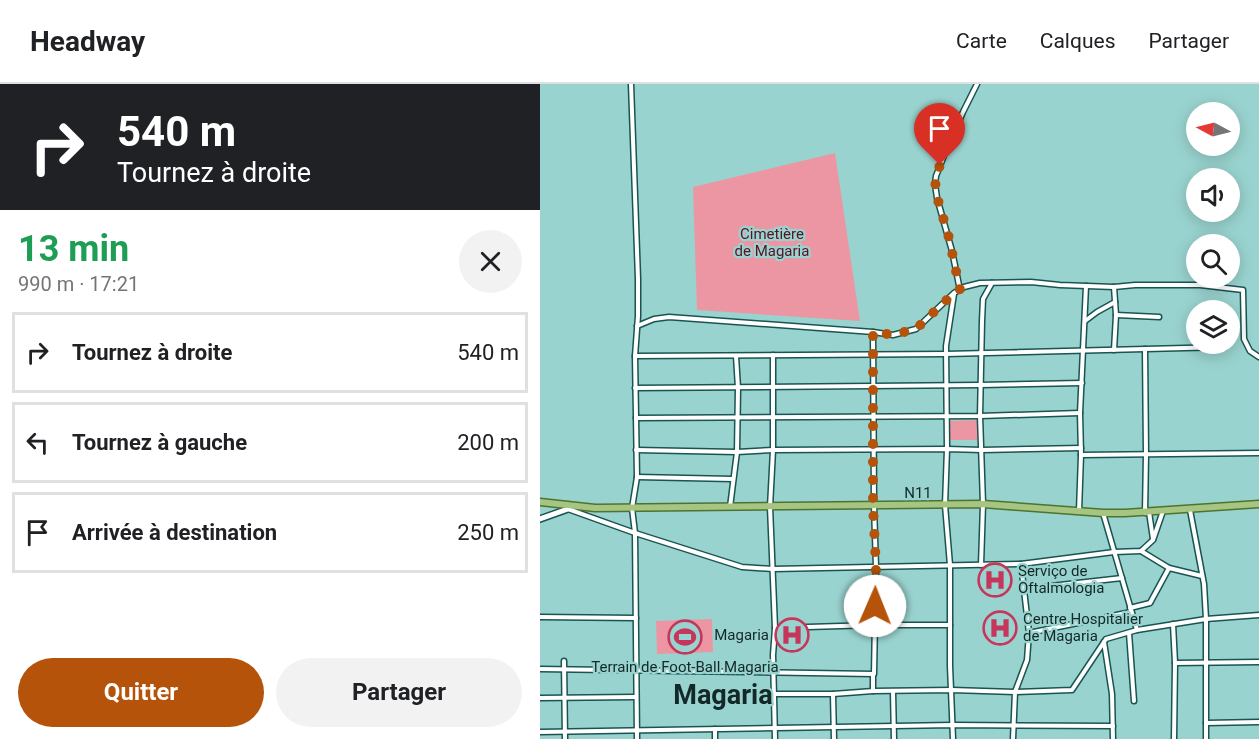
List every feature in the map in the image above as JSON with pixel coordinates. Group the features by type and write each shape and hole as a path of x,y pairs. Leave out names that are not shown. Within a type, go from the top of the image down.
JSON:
{"main road":[{"name":"N11","path":"540,502 569,508 983,504 1103,513 1163,512 1259,504"},
{"path":"540,519 569,508"}],"street":[{"path":"632,84 639,279 635,356 637,477 632,508 635,533 637,739"},
{"path":"960,290 935,184 945,153 978,84"},
{"path":"637,326 654,319 669,317 893,335 916,329 954,293 964,287 980,283 1031,282 1114,287 1200,285 1243,290 1244,339 1250,351 1259,357"},
{"path":"981,565 983,504 980,385 983,299 993,283"},
{"path":"1079,512 1080,413 1086,286"},
{"path":"1114,287 1116,315 1114,350"},
{"path":"953,739 950,565 945,505 946,354 954,293"},
{"path":"1084,322 1115,302"},
{"path":"1116,315 1160,317"},
{"path":"873,332 873,505 876,567 873,692"},
{"path":"635,356 874,355 1186,348"},
{"path":"1144,350 1147,512 1153,540"},
{"path":"773,355 773,450 770,507 775,628 773,672 775,739"},
{"path":"730,507 737,452 736,356"},
{"path":"635,388 1082,383"},
{"path":"636,418 980,416 1080,413"},
{"path":"636,450 737,452 1081,448"},
{"path":"1081,454 1259,453"},
{"path":"637,477 733,479"},
{"path":"569,508 635,533 742,567 773,569 1021,564 1114,552 1141,551 1169,568 1202,576"},
{"path":"1190,510 1202,576 1206,619 1206,739"},
{"path":"1141,551 1153,540 1163,512"},
{"path":"1103,513 1137,630"},
{"path":"1013,739 1015,692 1027,660 1029,633 1021,564"},
{"path":"1029,633 1130,610 1150,603 1169,568"},
{"path":"1024,590 1122,578"},
{"path":"774,694 1072,690 1106,639 1137,630 1173,624 1259,615"},
{"path":"540,617 636,618"},
{"path":"1173,624 1174,739"},
{"path":"775,628 950,625"},
{"path":"1129,633 1134,701"},
{"path":"1104,642 1112,694 1113,739"},
{"path":"564,661 566,739"},
{"path":"1174,663 1259,662"},
{"path":"540,669 873,674"},
{"path":"893,692 894,739"},
{"path":"833,694 834,739"},
{"path":"540,698 636,697"},
{"path":"1206,723 1259,722"},
{"path":"540,732 953,725 1113,726"},
{"path":"715,729 715,739"}],"green space":[{"name":"Cimetière de Magaria","path":"835,153 860,321 697,310 693,187"},
{"path":"979,420 979,440 950,440 950,421"},
{"name":"Terrain de Foot-Ball Magaria","path":"712,619 713,652 657,654 656,621"}],"place":[{"name":"Serviço de Oftalmologia","path":"995,580"},
{"name":"Centre Hospitalier de Magaria","path":"1000,628"},
{"name":"Magaria","path":"792,635"},
{"name":"Terrain de Foot-Ball Magaria","path":"685,637"}],"district":[{"name":"Magaria","path":"723,695"}],"route":[{"path":"875,606 873,332 893,335 916,329 960,290 949,238 935,190 940,165"}]}
